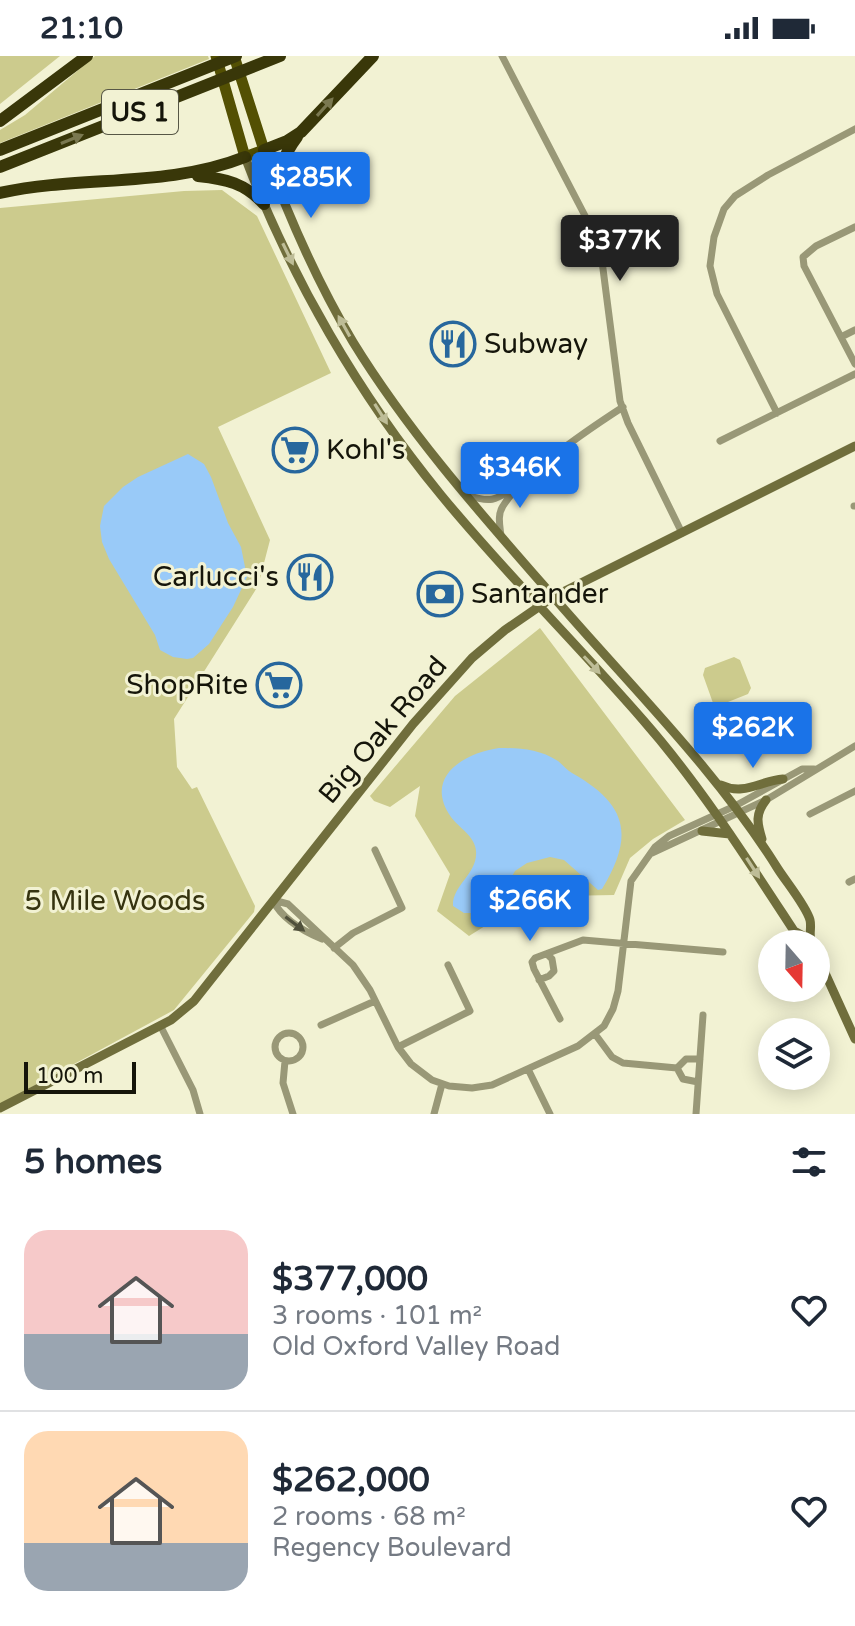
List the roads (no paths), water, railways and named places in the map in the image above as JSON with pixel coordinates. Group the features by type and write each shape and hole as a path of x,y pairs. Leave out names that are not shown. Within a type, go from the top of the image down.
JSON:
{"highway":[{"path":"0,121 87,56"},
{"name":"US 1","path":"0,150 235,56"},
{"name":"US 1","path":"0,167 280,56"},
{"path":"282,196 281,162 301,132 373,56"},
{"path":"264,150 301,132"},
{"path":"0,193 71,182 183,175 216,168 245,157"},
{"path":"183,175 231,180 252,191 264,204"}],"main road":[{"path":"216,56 245,157 264,204 312,301 388,425 442,496 644,721 719,818 793,930"},
{"path":"235,56 264,150 282,196 353,342 388,395 467,495 718,783 766,850 810,921 810,930"},
{"path":"245,157 264,150"},
{"name":"Big Oak Road","path":"0,1108 181,1013 204,990 413,724 457,674 505,630 553,597 855,446"},
{"path":"718,783 731,789 745,790 783,779"},
{"path":"766,800 760,807 756,822 766,850"},
{"path":"702,831 730,834"},
{"path":"830,984 855,1039"}],"street":[{"path":"502,56 595,235 602,261 623,407 682,533"},
{"path":"777,413 717,294 710,266 714,237 724,209 735,196 855,129"},
{"path":"855,227 816,246 803,257 804,266 855,364"},
{"path":"841,337 855,330"},
{"path":"720,441 855,374"},
{"path":"467,495 485,501 493,500 527,479 582,433 623,407"},
{"path":"501,536 499,515 503,506 527,479"},
{"path":"273,900 279,913 306,933 324,940 353,965 398,1047 411,1064 442,1084 463,1088 485,1087 578,1046 595,1034 610,1016 617,998 631,881 650,854 669,836 766,800 855,746"},
{"path":"738,810 783,779 802,769 814,769"},
{"path":"810,814 855,791"},
{"path":"650,854 702,831 719,818"},
{"path":"334,948 353,933 402,908 375,850"},
{"path":"560,1019 532,962 547,954 583,940 723,952"},
{"path":"539,980 554,971 552,959 547,954"},
{"path":"398,1047 470,1011 448,965"},
{"path":"321,1025 375,1001"},
{"path":"696,1114 703,1015"},
{"path":"160,1025 193,1090 200,1114"},
{"path":"285,1061 295,1059 301,1053 300,1038 291,1033 281,1034 276,1040 276,1051 285,1061 283,1083 293,1114"},
{"path":"595,1034 612,1057 623,1063 677,1068"},
{"path":"677,1068 686,1059 700,1059"},
{"path":"677,1068 683,1079 698,1082"},
{"path":"528,1069 550,1114"},
{"path":"434,1114 442,1084"}],"water":[{"path":"188,454 204,464 211,477 228,523 241,547 247,577 233,607 209,644 193,658 187,659 173,657 160,650 155,635 109,559 100,526 104,506 123,487"},
{"path":"499,748 529,750 551,757 605,797 614,809 622,837 619,852 602,889 598,890 564,860 550,857 527,863 515,871 496,905 482,913 464,913 453,906 456,892 476,859 476,851 473,841 451,817 444,803 442,790 445,779 461,761"}],"place":[{"name":"Subway","path":"453,344"},
{"name":"Kohl's","path":"295,450"},
{"name":"Carlucci's","path":"310,577"},
{"name":"Santander","path":"440,594"},
{"name":"ShopRite","path":"279,685"}],"park label":[{"name":"5 Mile Woods","path":"115,901"}]}
